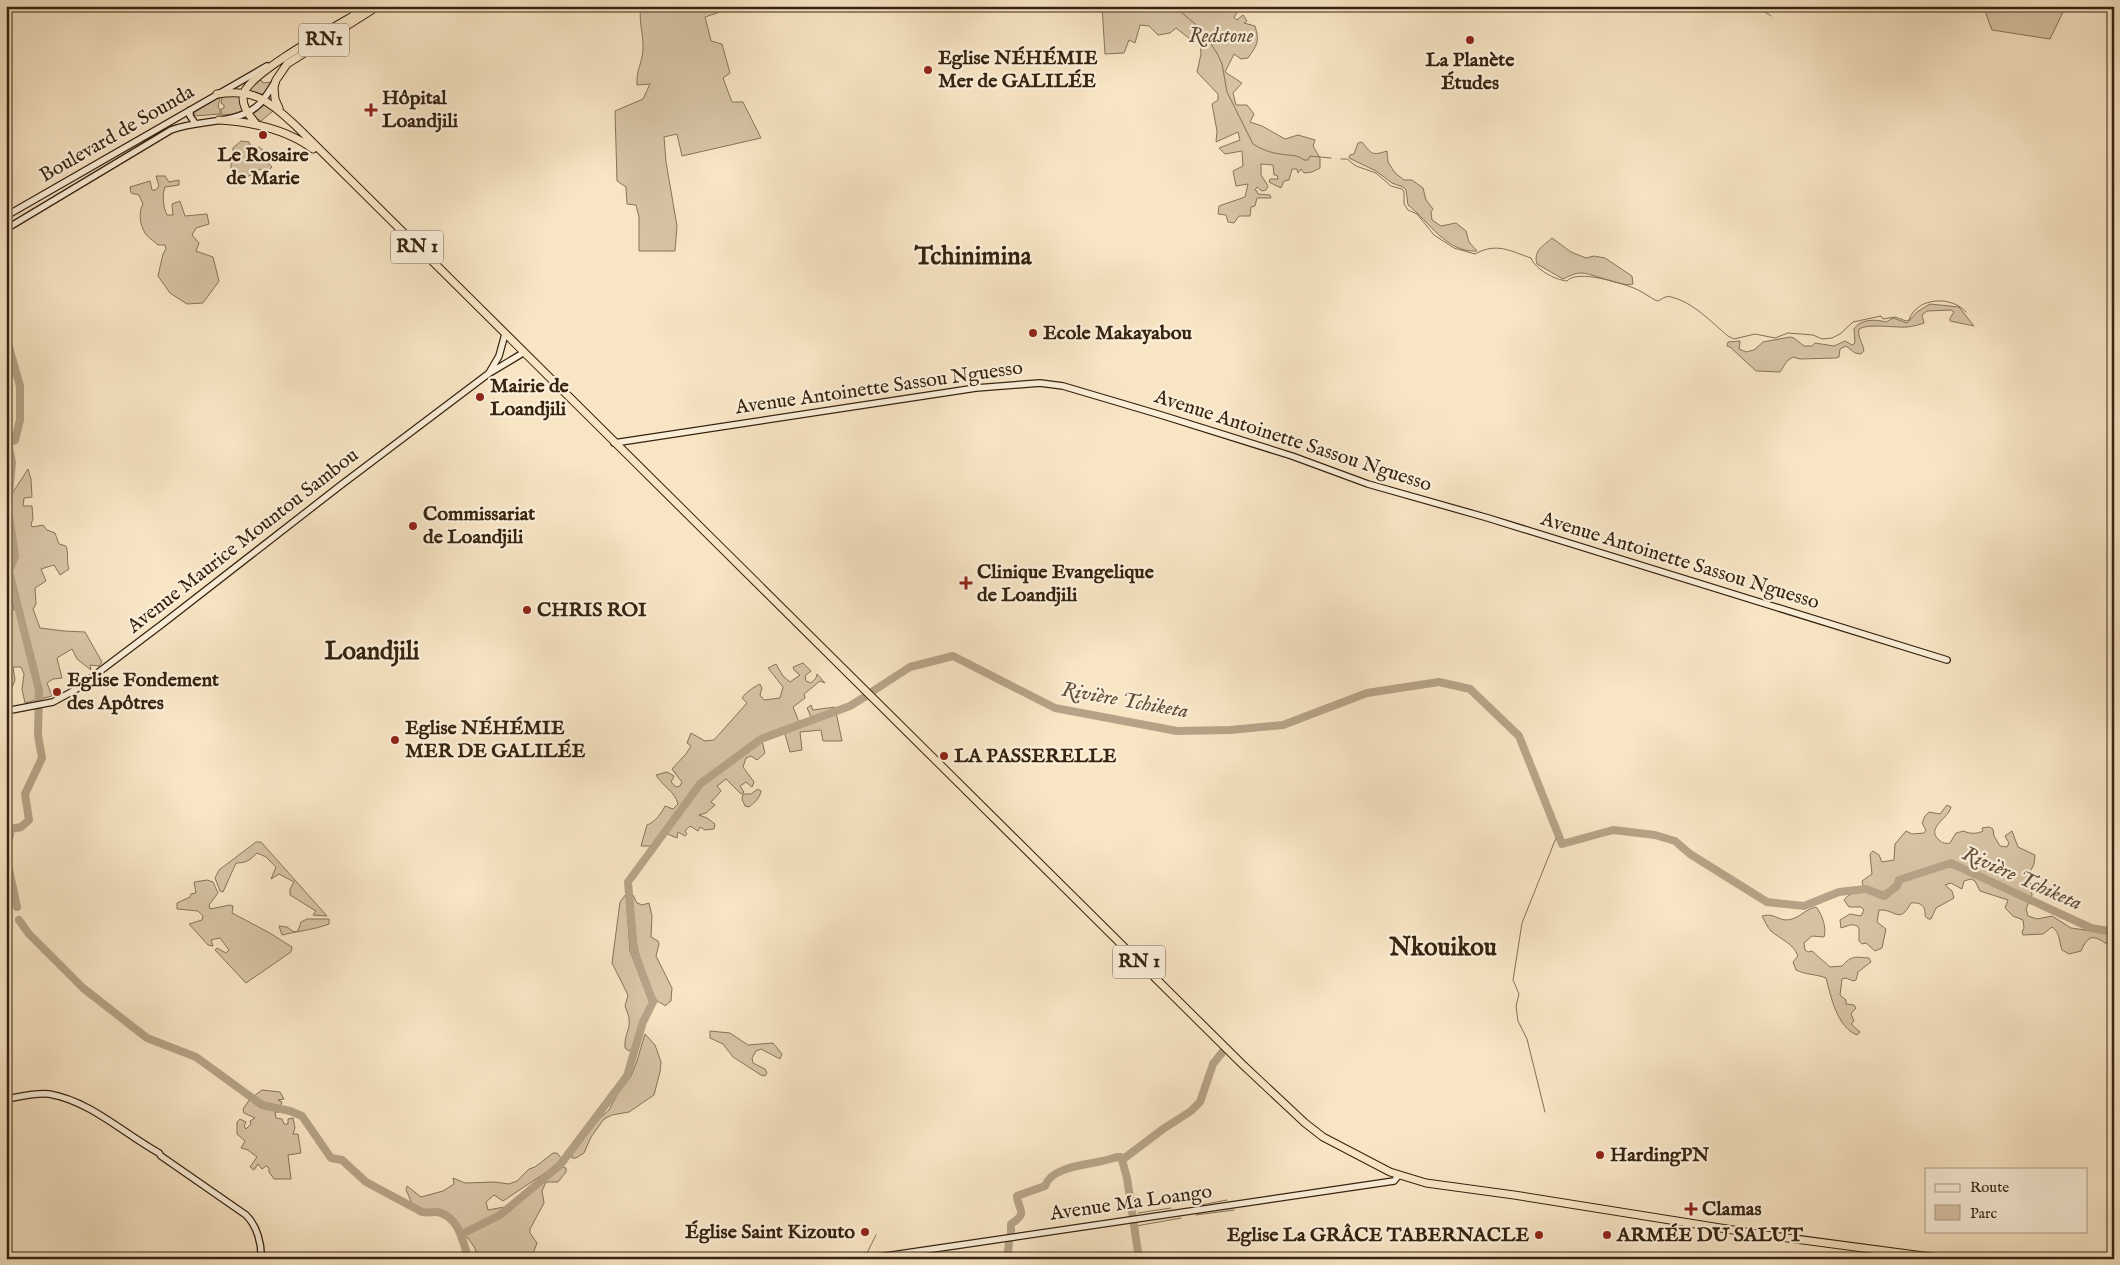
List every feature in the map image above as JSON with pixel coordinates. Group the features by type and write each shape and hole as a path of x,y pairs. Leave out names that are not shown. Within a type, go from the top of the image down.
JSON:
{"highway":[{"name":"RN1","path":"244,93 248,86 259,76 299,49 370,6"},
{"name":"RN1","path":"276,80 287,64 378,6"},
{"path":"276,80 274,87 275,99 281,112"},
{"path":"217,94 244,93 264,99 281,112"},
{"path":"244,93 243,99 247,112 256,124"},
{"name":"RN 1","path":"281,112 1264,1085 1323,1138 1399,1175 1431,1184 1484,1190 1753,1233 1946,1259"},
{"path":"219,120 256,124"},
{"name":"RN 1","path":"256,124 286,134 330,160"},
{"path":"286,134 294,133 296,126"}],"street":[{"name":"Boulevard de Sounda","path":"6,216 217,94 299,49"},
{"path":"6,229 159,136 185,125 219,120 247,112 264,99 276,80"},
{"path":"190,110 190,116 195,123"},
{"path":"488,374 498,356 505,334"},
{"name":"Avenue Maurice Mountou Sambou","path":"6,710 58,700 75,690 162,626 341,485 488,374 523,353"},
{"name":"Avenue Antoinette Sassou Nguesso","path":"614,443 976,388 1040,383 1063,386 1292,456 1387,490 1488,518 1947,660"},
{"path":"6,1099 34,1094 48,1094 71,1100 89,1109 159,1153 246,1216 254,1225 260,1244 261,1259"},
{"name":"Avenue Ma Loango","path":"865,1259 1394,1181 1399,1175"}],"green space":[{"path":"641,6 719,6 720,12 705,17 711,41 722,44 730,73 723,78 732,102 743,102 761,138 682,156 677,134 664,137 666,162 677,226 675,251 639,251 639,217 636,205 627,204 626,187 617,181 615,111 643,99 650,84 637,85 637,75 643,50"},
{"name":"Redstone","path":"1102,6 1227,6 1238,11 1234,17 1237,20 1243,15 1247,21 1244,23 1255,26 1257,40 1248,58 1241,59 1234,54 1225,72 1242,83 1233,93 1236,105 1247,105 1254,114 1250,122 1262,126 1285,139 1298,135 1315,140 1313,146 1320,158 1320,168 1304,173 1301,169 1298,173 1297,169 1292,169 1289,180 1284,181 1281,188 1269,182 1270,179 1278,179 1277,175 1274,175 1273,165 1261,164 1261,175 1268,186 1266,190 1262,191 1257,187 1255,190 1258,194 1270,195 1271,198 1257,198 1255,206 1251,207 1250,216 1239,216 1234,223 1228,222 1226,215 1218,214 1219,206 1245,197 1248,184 1236,186 1233,171 1243,166 1242,151 1225,154 1219,148 1240,140 1238,132 1216,142 1217,131 1212,104 1218,100 1218,94 1197,72 1201,54 1200,43 1190,39 1176,28 1170,33 1158,35 1149,26 1140,25 1135,43 1129,40 1124,53 1105,54"},
{"path":"1983,6 2066,6 2050,39 1992,30"},
{"path":"257,79 263,83 272,82 266,93 261,94 248,91"},
{"path":"241,95 244,110 233,114 221,115 221,109 224,108 224,105 221,103 222,97"},
{"path":"220,98 218,107 220,114 194,116 195,112"},
{"path":"266,103 272,107 273,111 261,121 252,115"},
{"path":"241,141 249,142 252,149 259,147 265,152 264,159 272,167 265,174 260,169 249,176 235,178 231,171 231,163 236,157 233,153 233,148"},
{"path":"1362,142 1372,153 1387,151 1388,162 1395,173 1404,180 1412,180 1423,188 1426,200 1433,209 1431,212 1432,220 1441,226 1456,223 1466,231 1469,242 1477,251 1456,247 1447,242 1408,205 1406,190 1403,187 1392,183 1376,171 1349,158 1350,155 1354,154 1358,143"},
{"path":"156,176 165,176 169,182 179,180 179,185 165,187 163,201 167,215 173,215 172,204 180,201 185,216 207,214 209,224 196,228 192,235 199,243 196,251 213,257 219,281 203,303 187,304 170,293 158,276 166,249 165,245 158,245 145,233 140,218 143,204 139,195 131,193 130,187 150,181 152,190 156,190 159,186"},
{"path":"1552,238 1571,252 1586,258 1594,256 1605,258 1632,276 1633,284 1623,284 1582,273 1563,279 1537,264 1536,256 1538,252"},
{"path":"1930,304 1959,307 1974,326 1950,321 1954,312 1951,310 1927,311 1922,315 1924,323 1918,325 1908,327 1869,326 1859,329 1864,351 1861,354 1855,353 1846,346 1840,349 1839,357 1836,358 1800,359 1793,357 1787,361 1780,372 1756,371 1727,346 1728,342 1740,341 1739,349 1746,352 1754,350 1763,342 1790,337 1804,346 1812,346 1815,343 1834,346 1845,341 1852,345 1855,343 1854,329 1860,323 1873,320 1886,322 1893,318 1907,323 1917,312"},
{"path":"28,469 31,479 32,497 24,498 23,506 32,506 32,527 43,525 47,530 55,533 59,544 66,546 69,569 60,575 54,565 41,569 46,581 35,588 36,604 33,609 40,628 85,632 102,662 99,666 90,665 91,670 77,659 72,649 57,658 62,678 53,679 47,683 52,696 25,703 22,689 24,674 21,667 13,667 15,680 9,695 6,695 6,612 14,610 11,592 6,592 6,555 11,554 9,539 6,542 6,503"},
{"path":"803,663 811,671 805,676 806,681 811,683 817,674 825,683 820,681 804,694 805,698 793,707 799,722 811,717 807,708 811,705 813,710 835,707 842,741 823,741 821,730 800,732 802,750 790,752 783,727 761,737 765,753 757,760 751,756 746,758 743,767 754,782 752,787 746,782 740,786 744,792 741,794 726,779 717,786 721,791 711,802 715,805 706,813 699,815 715,824 714,829 705,830 700,827 698,831 690,826 685,831 687,834 685,836 678,832 677,838 665,833 651,846 641,846 647,825 658,817 665,806 673,809 678,804 671,792 656,775 667,772 674,776 671,782 676,787 680,786 682,782 672,769 691,746 687,743 691,733 705,741 714,740 747,703 742,698 753,688 760,684 762,688 760,695 764,700 780,698 783,687 768,668 776,664 783,676 790,682 800,675 793,667"},
{"path":"758,789 761,791 755,802 749,807 745,806 742,799 743,794 751,794"},
{"path":"1947,805 1951,807 1935,831 1935,836 1940,841 1950,843 1956,833 1964,831 1978,833 1983,831 1982,828 1989,827 1993,829 1994,836 2000,846 2007,847 2009,843 2005,836 2012,831 2018,847 2035,855 2034,864 2029,874 2032,895 2026,909 2028,916 2037,919 2052,916 2071,928 2114,934 2114,948 2099,939 2092,938 2088,940 2081,951 2069,954 2062,950 2058,934 2052,927 2043,934 2023,935 2023,920 2013,916 2005,908 2008,900 1980,891 1975,881 1971,879 1964,881 1962,889 1951,883 1945,885 1952,891 1954,898 1936,908 1931,919 1925,916 1924,907 1918,903 1911,903 1907,910 1900,915 1879,910 1877,922 1886,929 1882,948 1875,951 1866,943 1862,944 1859,941 1859,928 1857,926 1851,925 1841,928 1840,920 1850,914 1861,916 1864,910 1861,907 1849,907 1844,900 1861,887 1863,885 1862,881 1872,874 1870,854 1873,851 1879,855 1882,862 1894,860 1895,844 1906,831 1912,834 1924,833 1926,830 1922,823 1925,816 1929,812 1940,814"},
{"path":"256,842 261,842 327,916 313,915 316,911 290,895 290,889 294,882 279,874 271,879 276,867 266,857 257,853 248,861 236,863 223,892 220,891 215,878 219,870"},
{"path":"207,880 213,882 218,893 209,905 210,909 233,906 232,913 292,947 291,952 246,983 215,950 217,948 226,953 229,950 220,938 211,940 213,946 208,945 189,924 202,920 203,916 198,911 177,909 177,903 196,893 194,882"},
{"path":"626,894 630,951 650,1003 638,1037 629,1051 625,1048 629,1024 625,1006 628,995 612,963 620,902"},
{"path":"633,895 637,903 642,905 649,903 652,916 651,937 658,941 659,944 656,956 672,988 671,1001 665,1006 658,1002 653,994 642,967 632,918"},
{"path":"1816,907 1823,921 1824,937 1812,936 1804,943 1805,950 1808,952 1812,951 1830,967 1842,966 1848,960 1860,957 1869,958 1871,962 1858,972 1856,980 1842,979 1840,995 1846,1000 1846,1004 1854,1005 1856,1008 1851,1014 1854,1021 1851,1024 1860,1032 1857,1035 1844,1025 1836,1011 1826,978 1796,970 1793,962 1798,956 1796,952 1790,944 1771,931 1762,916 1769,915 1790,920"},
{"path":"307,919 329,919 329,924 282,935 279,926 287,927 294,932 298,931 301,922"},
{"path":"710,1031 730,1033 748,1045 773,1043 782,1054 780,1059 761,1049 756,1051 752,1058 753,1063 765,1069 767,1073 765,1076 761,1075 733,1057 723,1044 710,1038"},
{"path":"645,1034 655,1045 661,1062 654,1095 629,1112 612,1115 604,1119 591,1137 584,1153 576,1158 572,1158 574,1150 600,1118 609,1110 619,1091 631,1076"},
{"path":"262,1090 280,1092 284,1099 278,1100 282,1102 279,1109 282,1112 275,1112 276,1118 282,1119 284,1124 288,1124 288,1119 293,1118 295,1128 293,1134 298,1134 301,1153 288,1155 291,1179 274,1179 269,1172 269,1168 266,1166 262,1169 258,1164 254,1170 250,1167 257,1157 248,1150 241,1148 245,1141 237,1134 237,1122 240,1119 246,1122 244,1126 246,1129 251,1124 250,1121 255,1118 244,1113 243,1109 250,1099"},
{"path":"553,1153 557,1153 562,1159 548,1171 503,1201 494,1195 486,1202 488,1210 510,1206 517,1198 562,1167 566,1168 566,1172 558,1182 546,1182 542,1191 544,1203 530,1229 530,1233 537,1243 531,1259 478,1259 475,1248 467,1237 463,1238 443,1215 417,1210 406,1190 407,1186 421,1197 443,1191 454,1184 453,1178 465,1183 495,1182 509,1184 517,1181 529,1169 535,1167"}],"waterway":[{"path":"1174,6 1201,29 1217,53 1222,64 1227,92 1253,144 1270,152 1296,156 1304,160 1308,160 1310,156 1331,158"},
{"path":"1759,6 1771,16"},
{"path":"1341,159 1347,159 1356,166 1376,173 1391,186 1402,189 1404,192 1404,204 1408,210 1417,214 1434,235 1454,248 1475,254 1483,250 1497,248 1510,250 1531,258 1541,270 1562,280 1567,281 1580,276 1600,278 1636,289 1657,301 1671,297 1687,303 1734,339 1755,334 1775,338 1788,333 1813,335 1822,339 1832,338 1840,334 1853,322 1881,316 1883,319 1895,317 1906,321 1909,320 1919,306 1936,301 1953,303 1966,312"},
{"path":"6,336 20,386 20,420 15,440 8,443 12,462 8,508 15,556 9,571 39,690 38,735 42,758 25,794 29,820 21,827 11,829 6,855"},
{"name":"Rivière Tchiketa","path":"873,691 910,667 953,656 1055,708 1177,731 1230,730 1283,725 1367,693 1439,682 1470,689 1519,736 1562,844 1613,830 1655,835 1675,841 1690,854 1767,902 1804,906 1839,892 1866,889 1884,896 1897,886 1899,880 1951,863 2091,928 2114,932"},
{"name":"Rivière Tchiketa","path":"462,1234 500,1215 560,1165 627,1076 643,1022 653,1002 634,951 628,882 700,784 761,739 850,706 866,696"},
{"path":"1545,1112 1527,1039 1518,1021 1516,1006 1519,994 1513,980 1522,923 1558,833"},
{"path":"6,855 17,907"},
{"path":"19,920 29,934 83,988 147,1038 196,1057 262,1105 290,1111 302,1116 331,1158 342,1160 366,1182 422,1212 438,1212 448,1217 457,1227 469,1259"},
{"path":"1011,1232 1011,1224 1021,1214 1017,1196 1045,1186 1054,1175 1061,1171 1118,1157 1121,1157 1122,1160 1163,1129 1191,1111 1200,1102 1213,1064 1224,1050"},
{"path":"1122,1160 1127,1178 1139,1259"},
{"path":"1200,1187 1201,1205 1227,1200"},
{"path":"1138,1213 1171,1208"},
{"path":"1196,1215 1234,1210"},
{"path":"1136,1226 1181,1218"},
{"path":"856,1256 867,1253 876,1235"},
{"path":"1007,1259 1009,1243"},
{"path":"835,1259 853,1256"}],"place":[{"name":"La Planète Études","path":"1470,40"},
{"name":"Eglise NÉHÉMIE Mer de GALILÉE","path":"928,70"},
{"name":"Hôpital Loandjili","path":"371,110"},
{"name":"Le Rosaire de Marie","path":"263,135"},
{"name":"Ecole Makayabou","path":"1033,333"},
{"name":"Mairie de Loandjili","path":"480,397"},
{"name":"Commissariat de Loandjili","path":"413,526"},
{"name":"Clinique Evangelique de Loandjili","path":"966,583"},
{"name":"CHRIS ROI","path":"527,610"},
{"name":"Eglise Fondement des Apôtres","path":"57,692"},
{"name":"Eglise NÉHÉMIE MER DE GALILÉE","path":"395,740"},
{"name":"LA PASSERELLE","path":"944,756"},
{"name":"HardingPN","path":"1600,1155"},
{"name":"Clamas","path":"1691,1209"},
{"name":"Église Saint Kizouto","path":"865,1232"},
{"name":"Eglise La GRÂCE TABERNACLE","path":"1539,1235"},
{"name":"ARMÉE DU SALUT","path":"1607,1235"}],"district":[{"name":"Tchinimina","path":"973,257"},
{"name":"Loandjili","path":"372,652"},
{"name":"Nkouikou","path":"1443,948"}]}
